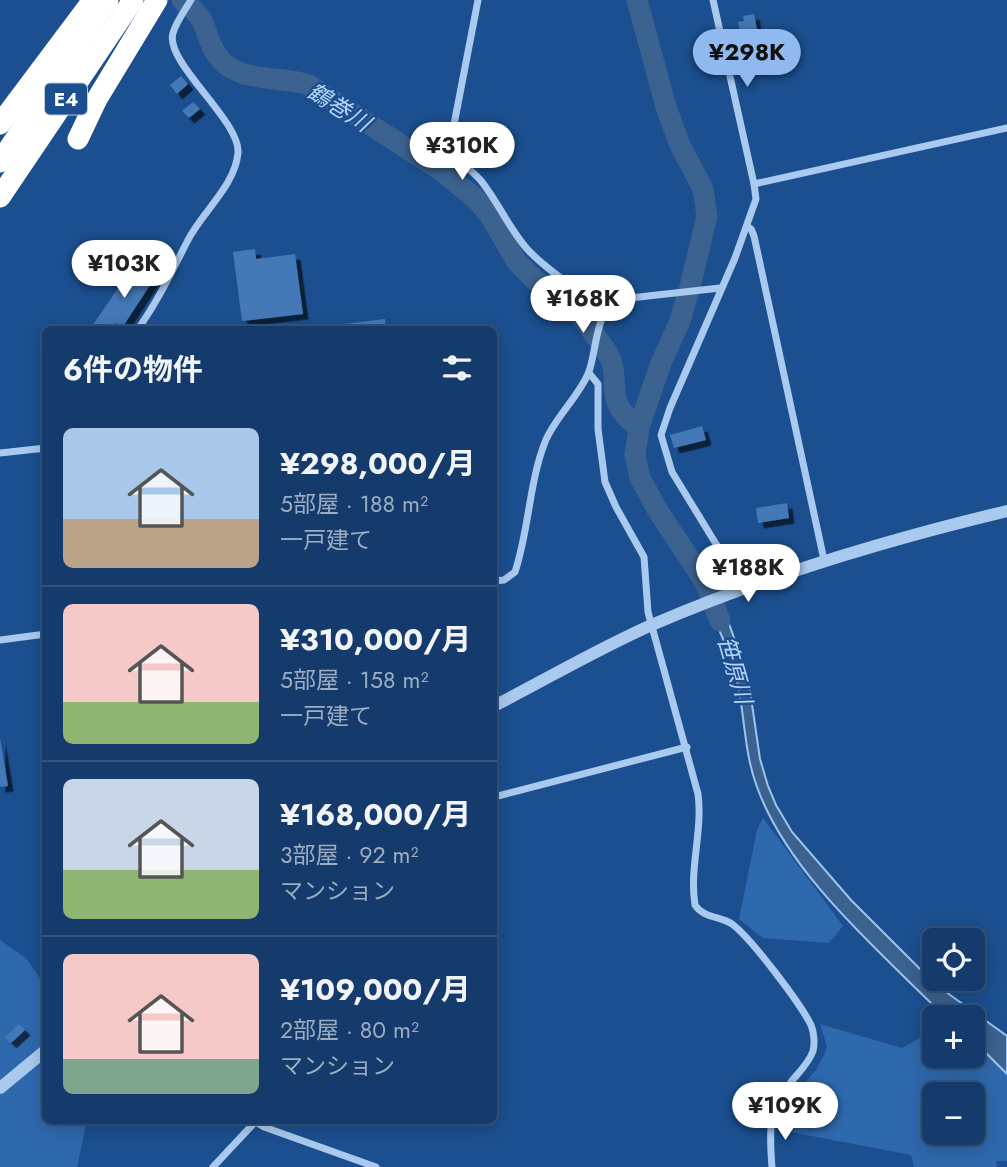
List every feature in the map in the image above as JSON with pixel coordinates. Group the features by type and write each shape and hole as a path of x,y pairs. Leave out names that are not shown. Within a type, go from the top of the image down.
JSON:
{"highway":[{"path":"0,124 93,0"},
{"name":"E4","path":"0,162 108,0"},
{"name":"E4","path":"0,197 133,0"},
{"path":"78,139 97,99 157,0"}],"street":[{"path":"140,326 174,271 188,240 227,183 238,153 234,135 182,61 173,43 173,33 191,0"},
{"path":"478,0 452,140 453,151 460,164 477,176 487,189 526,248 605,313"},
{"path":"713,0 756,199 735,258 670,408 663,427 662,442 671,472 716,544 742,574 745,587"},
{"path":"754,184 1007,128"},
{"path":"747,226 751,229 755,241 824,561"},
{"path":"497,581 504,580 515,572 546,439 590,368 605,313 611,304 621,299 720,288"},
{"path":"590,368 598,384 598,429 605,482 615,507 644,557 648,612 661,652 670,699 687,747 701,811 696,856 695,905 702,913 732,924 752,945 788,990 812,1030 813,1051 808,1062 778,1098 772,1116 772,1167"},
{"path":"0,453 42,448"},
{"path":"497,704 651,625 745,587 928,530 1007,511"},
{"path":"0,640 42,635"},
{"path":"497,796 687,747"},
{"path":"0,1088 42,1053"},
{"path":"213,1167 254,1124"},
{"path":"260,1124 376,1167"}],"shaded area":[{"path":"763,818 843,926 829,943 763,938 739,919 757,830"},
{"path":"0,940 27,959 42,982 42,1124 86,1124 77,1167 0,1167"},
{"path":"820,1024 902,1048 922,1037 922,1068 985,1068 985,1052 1007,1074 1007,1161 996,1161 997,1167 914,1167 911,1155 780,1130 786,1103 816,1070 827,1047"}],"water":[{"path":"722,604 748,677 760,759 768,786 792,832 851,900 922,971 922,991 945,991 964,1005 933,1005 836,908 790,849 771,819 752,773 735,672 710,608"},
{"path":"985,1020 1007,1036 1007,1074 985,1052"}],"building":[{"path":"754,14 759,39 766,37 771,60 747,65 738,22 744,21 743,16"},
{"path":"181,76 188,84 177,94 170,85"},
{"path":"193,102 200,109 189,118 182,111"},
{"path":"255,249 256,259 295,254 303,314 242,321 233,252"},
{"path":"134,265 154,279 123,326 115,323 113,326 92,326"},
{"path":"385,319 386,326 326,326"},
{"path":"702,426 706,440 674,448 670,435"},
{"path":"787,503 789,518 758,523 756,508"},
{"path":"0,738 8,786 0,787"},
{"path":"19,1024 25,1030 11,1043 5,1037"}],"waterway":[{"name":"鶴巻川","path":"182,0 203,21 217,55 235,71 309,85 440,170 475,198 489,214 517,262 536,281 571,303 605,349 611,360 619,407 639,427"},
{"name":"笹原川","path":"637,0 666,107 680,145 703,189 707,216 680,321 661,363 639,427 635,455 640,478 658,511 705,582 720,621"}]}
